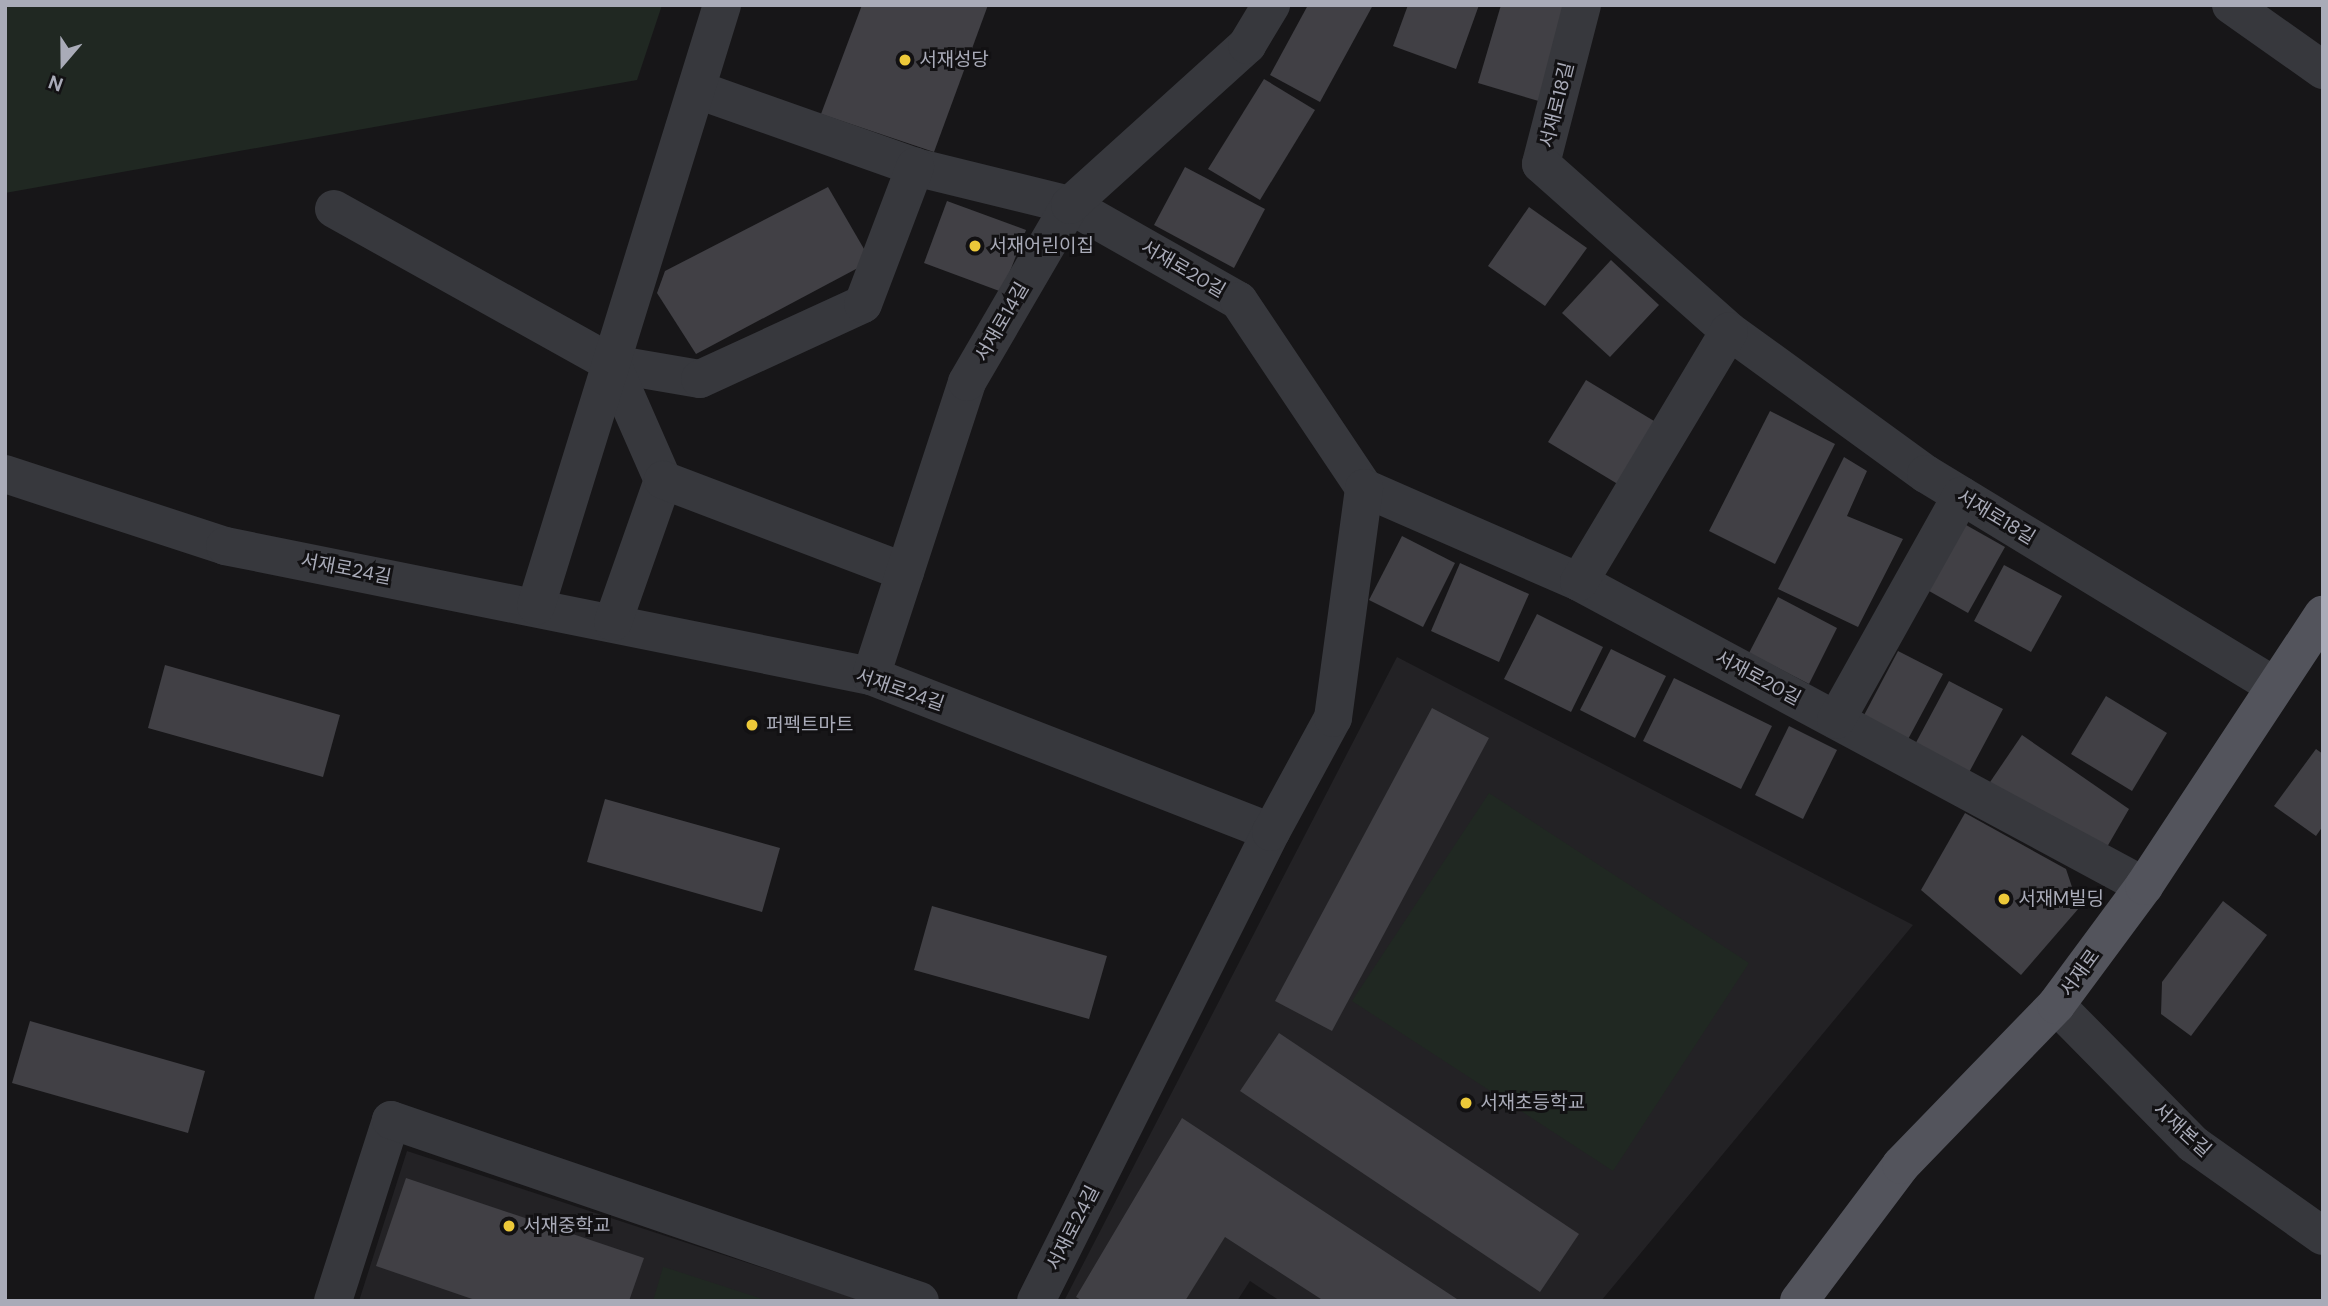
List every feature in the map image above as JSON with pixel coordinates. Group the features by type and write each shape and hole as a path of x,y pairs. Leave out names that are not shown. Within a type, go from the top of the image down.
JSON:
{"main road":[{"name":"서재로","path":"1799,1301 1901,1165 2056,1005 2144,887 2323,615"}],"street":[{"path":"536,606 698,90 722,5"},
{"name":"서재로14길","path":"870,676 967,382 1070,205 1247,45 1271,5"},
{"name":"서재로18길","path":"1582,5 1541,164 1729,331 1961,496 2274,686"},
{"path":"2231,5 2323,70"},
{"name":"서재로20길","path":"698,90 915,167 1070,205 1239,301 1364,488 1579,582 2144,887"},
{"path":"334,209 611,364 700,379 863,304 915,167"},
{"path":"1579,582 1729,331"},
{"path":"611,364 663,480 613,622"},
{"name":"서재로24길","path":"5,474 225,546 536,606 870,676 1270,832 1036,1301"},
{"path":"663,480 905,572"},
{"path":"1270,832 1333,718 1364,488"},
{"path":"1836,720 1961,496"},
{"name":"서재본길","path":"2056,1005 2193,1144 2323,1236"},
{"path":"333,1301 391,1120 920,1301"}],"shaded area":[{"path":"5,5 662,5 637,80 5,193"},
{"name":"서재초등학교","path":"1397,657 1913,925 1601,1301 1280,1301 1250,1281 1237,1301 1064,1301"},
{"path":"1489,793 1749,963 1613,1171 1352,1001"},
{"name":"서재중학교","path":"407,1151 864,1301 359,1301"},
{"path":"664,1267 769,1301 653,1301"}],"building":[{"name":"서재성당","path":"862,5 988,5 934,152 821,114"},
{"path":"1308,5 1373,5 1320,102 1270,75"},
{"path":"1408,5 1479,5 1456,69 1393,46"},
{"path":"1501,5 1571,5 1542,102 1478,83"},
{"path":"1264,79 1315,110 1260,200 1208,169"},
{"path":"1185,167 1265,209 1234,268 1154,225"},
{"path":"828,187 871,261 696,354 657,293 665,271"},
{"name":"서재어린이집","path":"947,201 1026,230 1002,292 924,263"},
{"path":"1529,207 1587,248 1545,306 1488,266"},
{"path":"1611,260 1659,305 1610,357 1562,313"},
{"path":"1586,380 1659,424 1621,486 1548,442"},
{"path":"1770,411 1835,444 1775,564 1709,531"},
{"path":"1844,457 1867,471 1847,516 1903,539 1858,627 1778,589"},
{"path":"1959,521 2005,547 1968,613 1922,587"},
{"path":"1402,536 1455,563 1423,627 1369,600"},
{"path":"1460,563 1529,594 1499,662 1431,631"},
{"path":"2004,565 2062,596 2031,652 1974,621"},
{"path":"1778,597 1837,628 1809,684 1749,653"},
{"path":"1537,614 1603,647 1571,712 1504,679"},
{"path":"1611,649 1666,676 1635,738 1580,710"},
{"path":"1898,651 1943,674 1906,743 1862,719"},
{"path":"165,665 340,715 323,777 148,728"},
{"path":"1674,678 1772,726 1741,789 1643,741"},
{"path":"1949,681 2003,709 1966,778 1912,750"},
{"path":"2106,696 2167,733 2132,791 2071,754"},
{"path":"1432,708 1489,738 1332,1031 1275,1001"},
{"path":"1789,726 1837,750 1803,819 1755,795"},
{"path":"2022,735 2129,809 2107,847 1986,788"},
{"path":"2316,749 2323,754 2323,826 2316,836 2274,806"},
{"path":"605,799 780,848 762,912 587,862"},
{"name":"서재M빌딩","path":"1965,813 2066,869 2079,908 2021,975 1921,890"},
{"path":"2223,901 2267,935 2191,1036 2161,1014 2162,982"},
{"path":"932,906 1107,956 1089,1019 914,970"},
{"path":"30,1021 205,1071 188,1133 12,1083"},
{"path":"1279,1033 1579,1234 1540,1292 1240,1091"},
{"path":"1182,1118 1460,1301 1324,1301 1225,1237 1185,1301 1083,1301 1076,1297"},
{"path":"406,1178 644,1258 629,1301 478,1301 376,1266"}],"place":[{"name":"서재성당","path":"905,60"},
{"name":"서재어린이집","path":"975,246"},
{"name":"퍼펙트마트","path":"752,725"},
{"name":"서재M빌딩","path":"2004,899"},
{"name":"서재초등학교","path":"1466,1103"},
{"name":"서재중학교","path":"509,1226"}]}
